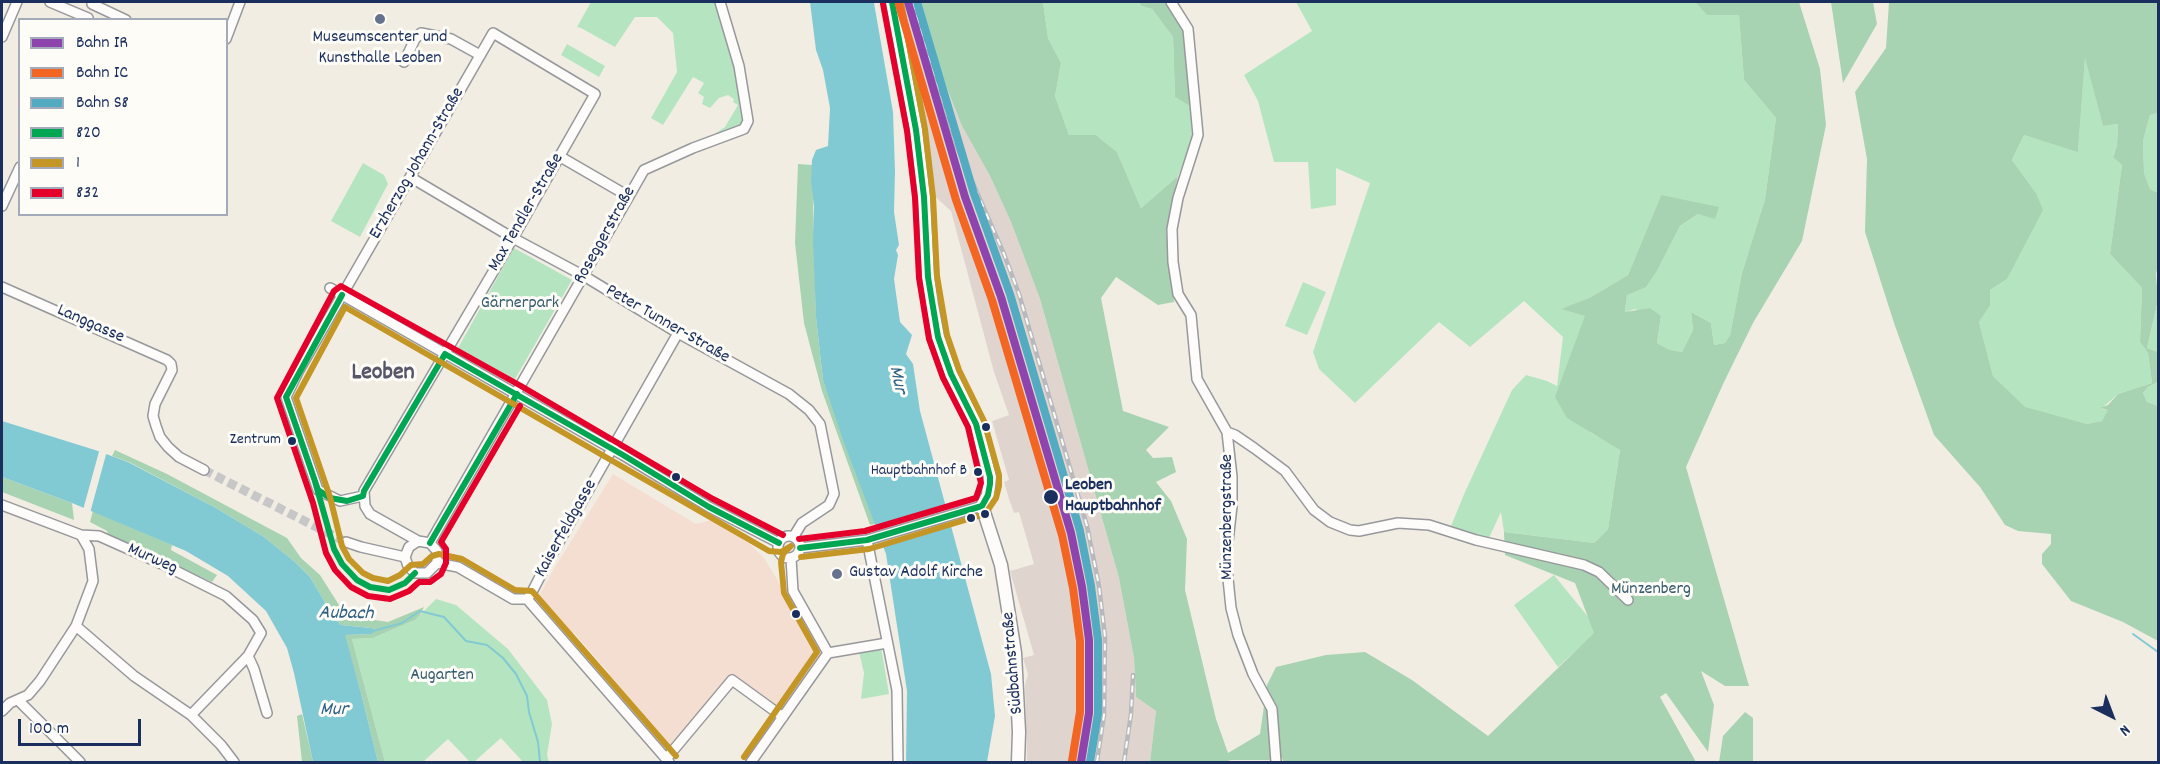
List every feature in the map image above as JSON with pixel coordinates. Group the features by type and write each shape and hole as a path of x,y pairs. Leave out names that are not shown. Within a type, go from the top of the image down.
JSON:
{"main road":[{"path":"892,2 916,130 932,305 938,337 951,374 976,424 990,477 988,495 982,506"},
{"name":"Südbahnstraße","path":"982,506 1001,565 1016,653 1018,762"}],"street":[{"path":"2,37 16,2"},
{"path":"50,2 85,18"},
{"path":"228,35 240,2"},
{"name":"Roseggerstraße","path":"430,543 641,174 647,167 714,144 744,129 748,121 740,66 720,2"},
{"path":"1171,2 1188,29 1198,135 1178,198 1172,229 1173,262 1178,294 1191,315 1197,379 1227,432"},
{"path":"87,18 92,3 122,18"},
{"path":"404,62 415,39 421,33 452,39 480,55"},
{"name":"Erzherzog Johann-Straße","path":"363,496 340,501 318,490 286,397 493,33"},
{"name":"Max Tendler-Straße","path":"363,496 595,94 493,33"},
{"path":"559,156 628,196"},
{"path":"2,206 18,171"},
{"name":"Peter Tunner-Straße","path":"410,177 513,238 584,276 678,333 789,394 816,417 820,424 833,486 832,499 825,508 802,523 794,536"},
{"name":"Langgasse","path":"2,287 159,355 171,364 172,370 155,404 153,416 164,443 179,457 204,470"},
{"path":"330,288 709,507 774,543 779,543"},
{"name":"Kaiserfeldgasse","path":"527,598 678,333"},
{"name":"Münzenbergstraße","path":"1276,762 1272,709 1253,674 1231,608 1226,559 1232,513 1233,477 1227,432 1235,435 1285,471 1314,510 1330,522 1359,531 1398,523 1428,525 1502,546 1584,565 1599,572 1628,600"},
{"path":"363,496 370,514 418,541 430,543 437,551 437,563 427,573 416,573 408,566 405,557 409,548 418,541"},
{"name":"Murweg","path":"2,506 81,535 99,536 226,596 253,620 261,633 248,656 191,715"},
{"path":"800,548 871,539 982,506"},
{"path":"2,711 10,703 28,695 40,681 76,626 93,580 89,549 81,535"},
{"path":"794,536 800,548 797,555 791,558 782,555 778,547 779,543 785,537 794,536"},
{"path":"871,539 887,643 897,690 898,762"},
{"path":"346,542 405,557"},
{"path":"791,558 793,591 828,653"},
{"path":"437,563 458,567 513,599 527,598 668,761 732,680 783,717"},
{"path":"76,626 134,676 191,715 221,745 234,762"},
{"path":"751,762 828,653 887,643"},
{"path":"248,656 267,713"},
{"path":"18,700 80,762"}],"shaded area":[{"path":"898,2 919,2 946,86 962,126 990,176 1011,222 1040,299 1119,578 1134,658 1136,697 1156,711 1150,762 1027,762 1025,685 1028,674 1023,658 1034,655 1010,571 1034,564 1019,512 1014,513 1004,482 1009,480 992,421 1009,415 994,372 951,211 929,191 907,45"},
{"path":"613,474 696,524 712,520 751,545 764,558 822,653 780,710 731,677 668,753 610,685 609,673 574,633 567,637 537,599"}],"green space":[{"path":"591,2 720,2 748,121 718,139 716,133 725,127 738,105 728,95 719,98 710,108 702,104 704,97 698,93 704,83 693,77 663,125 651,118 677,72 673,33 657,17 635,17 615,47 577,27"},
{"name":"Münzenberg","path":"919,2 1043,2 1048,38 1061,63 1055,96 1069,135 1096,135 1117,152 1141,208 1178,176 1166,230 1174,302 1158,305 1116,277 1101,298 1123,411 1169,427 1146,450 1153,458 1172,457 1176,472 1156,482 1171,501 1187,539 1185,590 1216,719 1228,753 1260,734 1267,685 1276,667 1326,655 1365,652 1412,680 1488,736 1594,633 1575,583 1505,555 1504,532 1594,543 1608,529 1620,450 1567,418 1555,397 1585,316 1561,309 1591,297 1628,275 1661,195 1719,207 1715,219 1698,214 1680,226 1646,287 1627,295 1625,312 1650,308 1661,316 1657,343 1670,350 1682,352 1693,330 1691,312 1711,323 1714,345 1725,343 1730,335 1742,273 1765,199 1776,118 1744,80 1739,15 1707,15 1695,2 1799,2 1820,69 1826,125 1802,241 1753,323 1686,467 1749,686 1725,686 1701,671 1714,705 1708,752 1666,693 1660,697 1696,762 1284,762 1281,757 1272,760 1224,762 1150,762 1156,711 1136,697 1134,658 1119,578 1040,299 1011,222 990,176 962,126 946,86"},
{"path":"1043,2 1139,2 1141,6 1152,9 1173,37 1175,97 1191,107 1194,136 1178,176 1141,208 1117,152 1096,135 1069,135 1055,96 1061,63 1048,38"},
{"path":"1139,2 1167,2 1185,31 1191,107 1175,97 1173,37 1152,9 1141,6"},
{"path":"1296,2 1695,2 1707,14 1739,14 1744,80 1776,118 1765,199 1742,273 1730,335 1725,343 1714,345 1711,323 1691,312 1693,330 1682,352 1670,350 1657,343 1661,316 1634,309 1625,313 1627,295 1658,269 1680,226 1698,214 1661,195 1628,275 1591,297 1562,309 1586,316 1591,433 1620,450 1608,529 1594,543 1504,532 1501,512 1488,540 1451,526 1512,390 1526,375 1557,386 1563,337 1524,301 1470,347 1439,322 1355,403 1319,369 1313,352 1370,183 1336,168 1336,205 1311,209 1308,162 1274,162 1258,101 1244,75 1312,31"},
{"path":"1831,2 1873,2 1877,24 1843,83"},
{"path":"1889,2 2158,2 2158,113 2150,115 2143,141 2144,173 2150,189 2158,193 2158,266 2156,274 2158,300 2147,348 2158,352 2158,382 2148,387 2143,393 2147,402 2158,406 2158,641 2123,622 2071,601 2042,564 2042,554 2051,544 2051,534 2018,531 2005,525 1980,487 1934,435 1894,323 1865,232 1867,159 1855,92 1886,48","holes":["2085,58 2103,126 2118,124 2117,145 2113,157 2122,165 2110,254 2142,288 2140,342 2148,353 2152,383 2118,394 2108,405 2100,408 2108,410 2102,421 2087,424 2025,407 1993,376 1979,322 1990,306 1990,290 2007,279 2043,210 2036,193 2012,160 2024,135 2078,152"]},
{"path":"567,44 605,66 599,77 561,55"},
{"path":"2085,56 2103,126 2118,124 2117,145 2113,156 2122,165 2110,254 2142,288 2140,342 2148,353 2152,383 2118,394 2101,409 2109,410 2102,421 2087,424 2025,408 1993,376 1979,322 1990,306 1990,290 2007,279 2036,193 2012,160 2024,135 2078,151"},
{"path":"2158,113 2158,193 2150,189 2144,173 2143,141 2150,115"},
{"path":"363,163 384,175 388,184 360,237 331,221"},
{"path":"798,164 812,165 816,317 823,380 875,524 870,525 822,391 804,323 795,243"},
{"name":"Gärnerpark","path":"514,248 572,280 515,379 458,348"},
{"path":"1303,282 1326,292 1307,335 1285,326"},
{"path":"2158,300 2158,352 2147,348"},
{"path":"2158,382 2158,406 2147,402 2143,393 2148,387"},
{"path":"115,450 167,474 287,538 301,558 320,575 339,605 349,616 388,622 424,607 415,620 373,638 352,639 385,762 378,762 344,635 371,634 371,628 341,625 334,618 310,577 264,537 216,508 129,462 112,456"},
{"path":"2,477 72,503 74,520 2,492"},
{"path":"93,511 172,545 171,550 217,575 212,582 108,534 107,531 90,522"},
{"path":"1554,575 1589,618 1595,633 1558,667 1514,605"},
{"name":"Augarten","path":"436,599 456,605 508,649 547,700 552,724 547,755 549,762 523,762 501,738 474,762 470,762 448,739 423,762 385,762 352,639 373,638 415,620"},
{"path":"881,647 889,694 861,699 864,673 859,652"},
{"path":"1745,712 1753,718 1753,762 1719,762 1723,736"},
{"path":"302,714 313,762 302,762 297,716"}],"water":[{"path":"810,2 874,3 893,112 894,212 899,245 896,250 898,255 894,279 900,322 912,335 906,354 913,364 920,411 991,674 995,716 987,762 906,762 907,691 886,554 823,380 816,317 814,207 811,182 812,160 816,150 828,146 830,108 823,70 816,50"},
{"name":"Mur","path":"2,421 128,462 216,508 264,537 295,562 310,577 334,618 341,625 371,628 375,631 371,634 345,635 378,762 313,762 287,648 266,611 228,576 186,551 72,503 2,477"}],"pier":[{"path":"100,448 107,451 90,513 83,510"},
{"path":"949,504 955,524 880,546 873,527"}],"waterway":[{"name":"Aubach","path":"373,631 402,623 420,611 444,617 466,641 487,645 503,658 516,674 527,696 538,742 540,762"},
{"path":"2133,634 2158,652"}],"tunnel":[{"path":"204,470 346,542"}],"railway":[{"path":"913,2 957,147 1019,294 1087,526 1099,586 1105,637 1104,715 1097,762"},
{"path":"1124,762 1131,714 1133,675"}],"rail line":[{"name":"IR","path":"908,2 965,197 1001,297 1071,533 1082,587 1089,640 1089,713 1081,762"},
{"name":"S8","path":"917,2 974,194 1010,294 1080,531 1091,586 1098,640 1098,714 1090,762"},
{"name":"IC","path":"899,5 956,200 992,300 1062,535 1073,588 1080,641 1080,712 1072,761"}],"transit line":[{"name":"820","path":"800,548 867,540 982,506 988,495 990,484 976,424 951,374 938,337 928,277 924,197 916,130 892,2"},
{"name":"1","path":"801,557 869,549 985,514 996,498 999,486 999,475 984,421 959,370 947,335 937,276 933,197 925,129 901,2"},
{"name":"832","path":"799,539 865,531 976,498 981,483 968,427 943,378 929,339 919,278 915,198 907,131 883,4"},
{"name":"832","path":"520,406 441,542 446,549 446,563 441,574 430,582 419,582 409,591 390,599 368,596 351,587 335,570 326,553 313,503 277,398 334,291 341,286 521,386 713,499 783,535"},
{"name":"820","path":"342,295 286,397 318,490 330,498 347,501 363,496 445,354 623,455 709,507 779,543"},
{"name":"1","path":"676,756 532,591 515,590 462,559 439,554 432,556 423,564 411,565 400,575 388,581 363,573 349,559 342,546 330,497 296,398 345,307 769,551 781,552 791,546 783,554 781,562 784,593 817,652 744,757"},
{"name":"820","path":"430,543 517,394"},
{"name":"820","path":"314,478 334,549 342,564 357,580 370,587 389,590 405,583 415,573"}],"place":[{"name":"Museumscenter und Kunsthalle Leoben","path":"380,19"},
{"name":"Zentrum","path":"292,441"},
{"name":"Hauptbahnhof B","path":"978,472"},
{"name":"Leoben Hauptbahnhof","path":"1051,497"},
{"name":"Gustav Adolf Kirche","path":"837,574"}],"district":[{"name":"Leoben","path":"383,375"}]}
